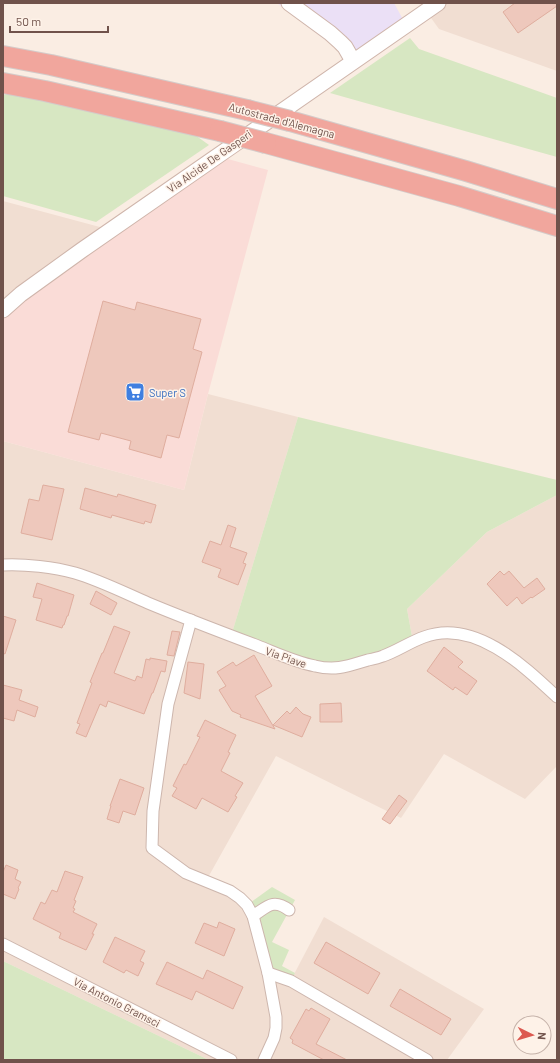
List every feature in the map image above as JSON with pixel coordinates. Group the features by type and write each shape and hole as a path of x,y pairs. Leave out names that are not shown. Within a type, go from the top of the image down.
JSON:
{"highway":[{"name":"Autostrada d'Alemagna","path":"3,56 59,67 290,120 557,199"},
{"path":"3,83 220,131 459,196 557,226"}],"street":[{"path":"289,3 340,42 345,47 353,61"},
{"name":"Via Alcide De Gasperi","path":"3,310 21,294 52,271 438,3"},
{"name":"Via Piave","path":"3,565 46,568 75,573 290,659 329,669 339,668 383,656 425,636 446,632 461,633 482,640 503,652 532,674 557,698"},
{"path":"191,620 168,704 153,811 152,848 186,872 230,891 247,905 253,916 268,973 276,1017 274,1038 264,1060"},
{"path":"253,916 272,904 282,905 289,910"},
{"name":"Via Antonio Gramsci","path":"3,944 231,1060"},
{"path":"268,973 291,981 427,1060"}],"shaded area":[{"path":"277,3 394,3 406,25 353,61"},
{"path":"438,3 557,3 557,71 439,29 426,11"},
{"path":"217,156 268,170 184,490 3,441 3,310"},
{"path":"3,201 111,230 3,310"},
{"path":"208,394 298,417 231,636 413,642 407,609 487,532 557,495 557,766 525,799 444,754 401,818 276,756 206,881 247,905 268,973 291,980 324,917 484,1009 447,1060 209,1060 3,961 3,441 184,490"}],"green space":[{"path":"410,38 419,49 557,98 557,157 330,93"},
{"path":"13,93 195,135 209,145 96,222 3,196 3,95"},
{"path":"298,417 557,480 557,495 487,532 407,609 413,642 339,668 231,636"},
{"path":"272,887 295,900 272,942 289,950 282,966 295,973 291,981 268,973 247,905"},
{"path":"3,961 209,1060 3,1060"}],"building":[{"path":"515,3 557,3 557,6 518,33 503,12"},
{"name":"Super S","path":"103,301 135,310 137,302 201,319 193,349 202,352 179,438 167,435 161,458 129,449 131,441 101,433 99,440 68,432"},
{"path":"43,485 64,489 52,540 21,533 29,499 39,501"},
{"path":"85,488 117,497 118,494 156,505 151,523 145,521 144,524 112,515 111,518 80,509"},
{"path":"228,525 236,528 230,547 247,553 243,563 246,564 238,585 218,577 221,569 202,562 210,541 221,545"},
{"path":"500,571 504,575 509,571 524,588 537,578 545,589 522,604 517,597 507,606 487,584"},
{"path":"37,583 74,595 68,616 62,628 36,620 42,599 33,597"},
{"path":"96,591 117,603 111,615 90,604"},
{"path":"3,616 16,620 5,654 3,653"},
{"path":"114,626 130,632 114,673 135,681 137,676 142,678 146,659 150,660 150,658 167,661 165,672 161,671 144,714 108,701 106,707 100,704 86,737 76,733 80,724 77,723 92,683 90,682"},
{"path":"172,631 180,632 174,656 167,655"},
{"path":"444,647 463,662 458,667 477,681 467,695 455,687 453,690 427,671"},
{"path":"254,655 272,686 255,696 275,729 240,717 241,715 232,711 219,690 226,686 217,672 233,662 236,666"},
{"path":"188,662 204,664 200,699 184,693"},
{"path":"3,685 22,690 19,700 38,707 35,717 17,710 14,721 3,718"},
{"path":"341,703 342,722 320,722 320,704"},
{"path":"296,707 303,714 311,717 302,737 273,725 287,711 290,714"},
{"path":"205,720 236,735 228,752 230,753 221,771 243,783 228,812 202,798 196,809 172,796 177,788 173,786 184,764 186,765 200,737 197,736"},
{"path":"120,779 144,788 135,815 123,811 119,823 107,819"},
{"path":"399,795 407,801 390,824 382,819"},
{"path":"6,865 18,870 15,879 21,882 15,899 3,894 3,872"},
{"path":"65,871 83,877 74,900 76,901 73,912 97,924 86,950 59,938 61,933 33,919 41,902 45,904 52,890 57,892"},
{"path":"219,922 235,929 224,956 195,943 204,923 217,928"},
{"path":"115,937 145,951 140,961 144,963 138,976 126,970 124,973 103,962"},
{"path":"326,942 380,973 368,994 314,963"},
{"path":"167,962 203,979 207,970 243,987 233,1009 196,991 192,1000 156,984"},
{"path":"400,989 451,1019 441,1035 390,1006"},
{"path":"311,1008 330,1019 316,1044 347,1060 324,1060 292,1043 293,1040 290,1038 306,1009 309,1011"}],"place":[{"name":"Super S","path":"135,392"}]}
